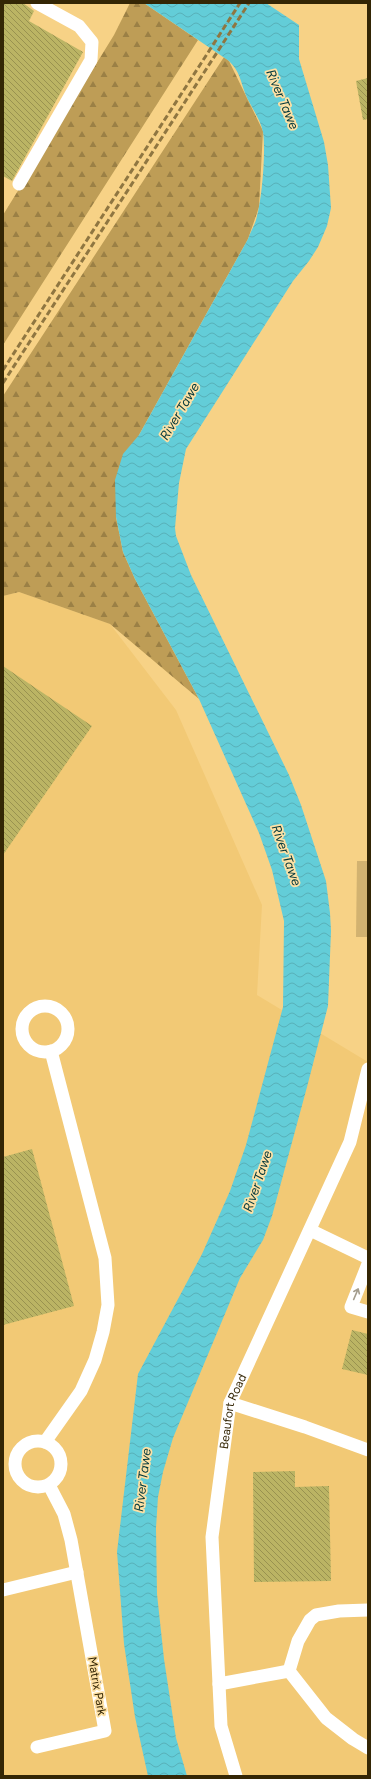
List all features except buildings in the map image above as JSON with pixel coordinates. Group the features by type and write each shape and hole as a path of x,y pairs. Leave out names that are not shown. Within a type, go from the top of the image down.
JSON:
{"street":[{"path":"19,184 91,60 92,42 79,26 37,3"},
{"path":"45,1442 81,1391 96,1360 108,1305 105,1258 51,1051"},
{"name":"Beaufort Road","path":"236,1776 221,1726 212,1537 230,1403 350,1142 368,1069"},
{"path":"310,1230 368,1258"},
{"path":"368,1264 351,1307 368,1312"},
{"path":"230,1403 305,1427 368,1450"},
{"path":"31,1442 45,1442 55,1449 61,1465 57,1477 49,1484 37,1487 26,1484 9,1463 25,1446 31,1442"},
{"name":"Matrix Park","path":"37,1747 105,1731 71,1540 64,1514 49,1484"},
{"path":"3,1590 77,1572"},
{"path":"289,1671 298,1641 310,1620 316,1615 339,1611 368,1610"},
{"path":"219,1684 289,1671"},
{"path":"289,1671 326,1718 353,1739 368,1748"}],"shaded area":[{"path":"19,592 110,624 176,710 262,905 257,995 368,1062 368,1776 3,1776 3,596"},
{"path":"357,861 368,861 368,937 356,937"}],"green space":[{"path":"130,3 144,3 198,40 3,345 3,215 114,35"},
{"path":"224,57 229,61 263,131 259,207 248,239 139,435 116,517 123,552 135,579 199,699 110,624 19,592 3,596 3,396"}],"water":[{"name":"River Tawe","path":"144,3 266,3 299,25 299,59 324,142 328,165 331,208 327,226 318,247 293,281 186,449 179,483 175,528 176,536 191,575 289,775 301,805 326,881 331,931 328,1006 272,1216 263,1240 240,1278 173,1438 163,1472 158,1497 156,1528 157,1594 164,1659 176,1738 187,1776 148,1776 135,1717 124,1644 117,1552 138,1374 202,1254 230,1191 246,1145 283,1007 284,921 272,870 259,833 199,699 135,579 123,552 116,517 115,480 123,454 139,435 248,239 258,212 264,163 264,140 262,127 247,98 238,73 233,65"}],"railway":[{"path":"3,370 240,3"},
{"path":"3,383 249,3"}]}
